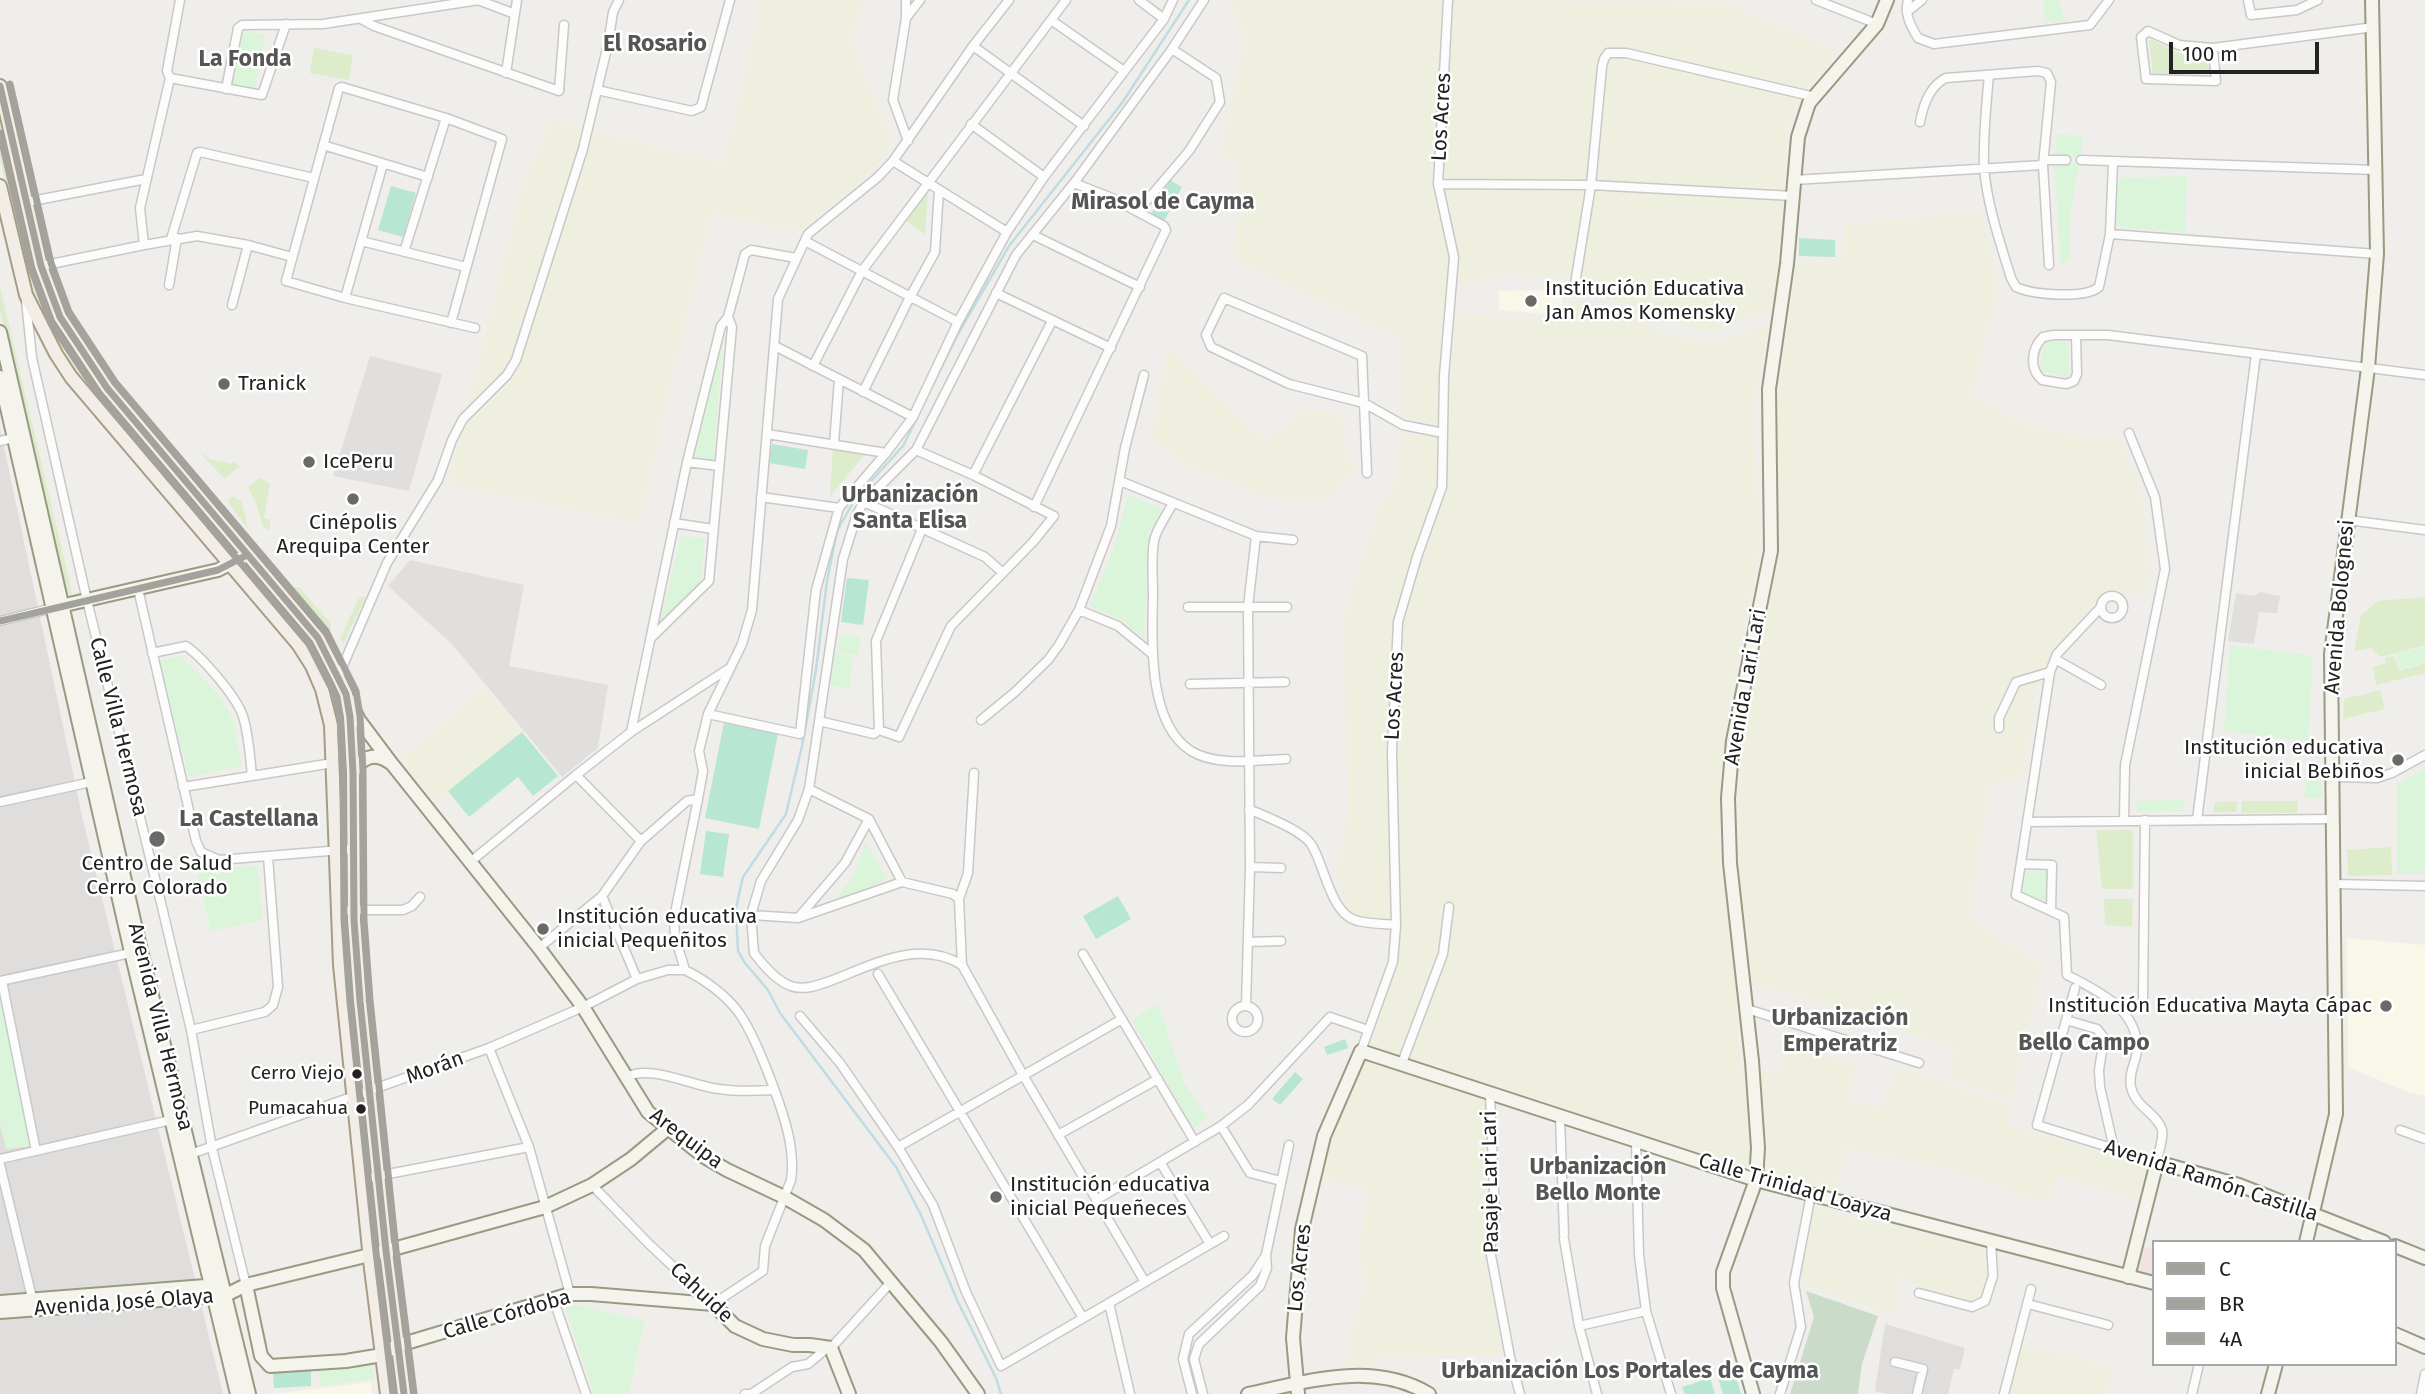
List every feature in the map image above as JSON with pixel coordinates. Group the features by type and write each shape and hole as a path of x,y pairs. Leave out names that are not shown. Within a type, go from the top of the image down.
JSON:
{"main road":[{"path":"0,86 41,266 60,317 90,365 132,419 318,638 346,694 354,773 354,910 360,1001 396,1346 404,1394"},
{"path":"0,186 26,295 56,354 71,377 298,644 312,666 329,712 343,997 387,1394"}],"street":[{"path":"144,244 140,212 170,78 167,71 180,0"},
{"path":"226,89 239,27 242,25 316,24 478,0 515,14"},
{"path":"506,73 517,0"},
{"path":"338,677 387,564 438,480 452,440 464,419 507,375 516,360 583,149 613,12 619,0"},
{"path":"597,90 692,111 701,107 730,0"},
{"path":"905,0 906,18 893,100 908,141"},
{"path":"906,18 920,0"},
{"path":"713,1304 763,1271 765,1246 792,1170 791,1149 774,1090 751,1035 735,1007 709,982 685,970 675,937 674,918 698,799 702,771 699,751 708,713 742,643 752,610 778,299 808,234 878,177 893,161 973,46 1009,0"},
{"path":"813,366 862,271 1066,0"},
{"path":"1139,0 1164,19"},
{"path":"708,713 800,734 816,590 839,508 913,417 958,322 1007,232 1044,177 1164,19 1173,0"},
{"path":"962,965 950,958 917,952 880,961 808,988 792,987 783,982 754,953 751,915 761,881 798,820 809,789 843,559 857,514 864,502 916,450 1016,255 1074,183 1172,49 1204,0"},
{"name":"Los Acres","path":"1298,1389 1293,1338 1302,1229 1324,1136 1361,1051 1394,962 1396,925 1392,752 1398,622 1442,487 1444,376 1454,257 1438,184 1448,0"},
{"path":"1816,0 1877,24"},
{"name":"Avenida Lari Lari","path":"1753,1394 1723,1288 1723,1272 1756,1180 1758,1148 1752,1061 1730,863 1728,798 1733,741 1771,551 1769,389 1787,264 1798,137 1809,103 1877,24 1887,0"},
{"path":"1908,0 1908,21 1917,38 1934,44 2090,25 2109,0"},
{"path":"1907,12 1922,0"},
{"path":"2248,0 2251,15 2297,10 2318,0"},
{"name":"Avenida Bolognesi","path":"2306,1240 2336,1114 2331,654 2368,368 2377,254 2372,0"},
{"path":"361,19 374,26 560,90 564,25"},
{"path":"1051,20 1124,71"},
{"path":"170,78 259,95 264,93 286,24"},
{"path":"2213,48 2216,81 2146,79 2141,37 2148,30 2179,45 2213,48 2374,27"},
{"path":"973,46 1084,126"},
{"path":"1139,211 1189,151 1220,102 1216,78 1172,49"},
{"path":"1575,284 1591,185 1602,67 1608,53 1626,53 1815,97"},
{"path":"1920,122 1923,107 1940,81 1952,77 2038,71 2047,73 2051,82 2044,162 2049,265"},
{"path":"1989,75 1984,129 1984,169 1989,201 2016,288 2039,294 2095,291 2099,287 2110,233 2113,163"},
{"path":"451,323 503,142 501,138 446,118 339,88 287,283 345,298 451,323 475,328"},
{"path":"404,252 446,118"},
{"path":"971,124 1044,177"},
{"path":"323,145 428,177"},
{"path":"169,285 174,239 195,156 200,152 314,178"},
{"path":"1794,180 1984,169 2066,160"},
{"path":"2081,160 2376,170"},
{"path":"893,161 1007,232"},
{"path":"345,298 383,163"},
{"path":"27,202 146,179"},
{"path":"1034,507 1166,230 1164,226 1139,211 1074,183"},
{"path":"1438,184 1591,185 1793,196"},
{"path":"863,392 937,246 939,190"},
{"path":"2110,233 2377,254"},
{"path":"1034,234 1140,287"},
{"path":"41,266 144,244 205,236 292,257"},
{"path":"361,241 466,267"},
{"path":"805,241 958,322"},
{"path":"232,305 248,245"},
{"path":"631,732 687,462 721,326 728,317 745,254 748,251 796,258"},
{"path":"996,293 1111,348"},
{"name":"Calle Villa Hermosa","path":"26,295 32,358 87,600 191,1030 212,1148 259,1349 265,1362"},
{"path":"1367,473 1364,403 1362,356 1224,298 1206,335 1211,347 1289,384 1364,403 1403,425 1443,433"},
{"path":"650,639 709,581 732,327 728,317"},
{"path":"973,475 1052,321"},
{"name":"Avenida Villa Hermosa","path":"0,332 19,437 136,951 218,1291 249,1394"},
{"path":"2076,336 2077,374 2074,381 2066,384 2042,380 2033,367 2034,350 2039,341 2048,335 2108,335 2425,375"},
{"path":"775,346 913,417"},
{"path":"2197,820 2256,354"},
{"path":"981,720 1048,660 1079,610 1111,526 1125,448 1144,375"},
{"name":"Avenida Villa Hermosa","path":"0,377 19,437"},
{"path":"834,444 839,379"},
{"path":"2124,820 2125,765 2165,569 2155,497 2129,433"},
{"path":"766,434 886,453"},
{"path":"0,441 19,437"},
{"path":"879,730 899,737 951,626 1054,516 916,450"},
{"path":"687,462 719,466"},
{"path":"1120,481 1256,536 1293,540"},
{"path":"761,497 839,508"},
{"path":"864,502 985,557 1003,573"},
{"path":"1173,503 1154,539 1152,654 1160,703 1168,726 1179,741 1192,751 1211,759 1286,759"},
{"path":"2348,520 2425,530"},
{"path":"674,523 713,529"},
{"path":"879,730 876,640 922,529"},
{"path":"1246,1006 1250,867 1248,607 1256,536"},
{"path":"0,621 218,569 247,555"},
{"path":"138,589 183,787 201,852 219,860 353,849"},
{"path":"1188,607 1287,607"},
{"path":"2101,607 2057,654 2050,672 2016,895 2064,917 2067,975 2094,988 2124,1011 2135,1032 2137,1051 2130,1074 2131,1089 2141,1108 2156,1120 2162,1132 2128,1277"},
{"path":"1079,610 1118,626 1152,654"},
{"path":"152,653 186,646 218,680 239,707 244,719 252,776"},
{"path":"2055,659 2101,685"},
{"path":"470,863 631,732 730,667"},
{"path":"1999,728 1999,718 2016,682 2050,672"},
{"path":"1190,684 1285,682"},
{"name":"Arequipa","path":"346,694 359,720 391,764 540,948 583,1007 648,1112 667,1129 727,1170 784,1197 824,1220 864,1250 941,1342 978,1394"},
{"path":"819,721 874,734 879,730"},
{"path":"2333,776 2376,778 2392,773 2425,755"},
{"path":"354,773 361,761 368,757 385,758 391,764"},
{"path":"183,787 332,763"},
{"path":"974,773 968,873 959,899 962,965 1023,1075 1145,1282"},
{"path":"576,775 641,841"},
{"path":"0,802 98,781"},
{"path":"809,789 869,819 902,882"},
{"path":"540,948 602,896 641,841 687,801 698,799"},
{"path":"1249,809 1281,824 1310,844 1332,895 1347,917 1357,921 1396,925"},
{"path":"798,918 845,863 869,819"},
{"path":"2027,822 2333,819"},
{"path":"2143,998 2145,820"},
{"path":"191,1030 265,1012 273,1005 278,987 268,857"},
{"path":"2021,864 2052,865 2051,911"},
{"path":"1250,867 1281,868"},
{"path":"751,915 798,918 902,882 953,894 959,899"},
{"path":"2335,884 2425,887"},
{"path":"602,896 637,979"},
{"path":"337,910 402,909 412,906 420,897"},
{"path":"1402,1063 1443,954 1448,907"},
{"path":"1248,942 1281,941"},
{"path":"36,1151 1,981 136,951"},
{"name":"Avenida Villa Hermosa","path":"136,951 171,1120 185,1156"},
{"path":"1083,954 1195,1142"},
{"name":"Morán","path":"185,1156 489,1048 583,1007 637,979 668,970 685,970"},
{"path":"878,975 1083,1318"},
{"path":"2075,988 2066,1020 2097,1029 2104,1038 2099,1070 2100,1087 2115,1149"},
{"path":"1746,1009 1919,1063"},
{"path":"800,1016 840,1063 898,1147 933,1205 966,1292 1001,1366 1224,1236"},
{"path":"1096,1200 1221,1126 1248,1105 1330,1017 1368,1030"},
{"path":"898,1147 1122,1019"},
{"name":"Avenida Ramón Castilla","path":"2066,1020 2037,1125 2238,1185 2379,1240"},
{"path":"489,1048 529,1147 570,1294"},
{"name":"Calle Trinidad Loayza","path":"1361,1051 1756,1180 2152,1283"},
{"path":"625,1078 633,1073 648,1072 719,1089 774,1090"},
{"path":"1058,1135 1158,1079"},
{"name":"Pasaje Lari Lari","path":"1490,1093 1495,1215 1490,1250 1510,1357 1520,1394"},
{"path":"1560,1116 1564,1237 1578,1326 1597,1394"},
{"path":"0,1159 171,1120"},
{"path":"1221,1126 1250,1173 1281,1181"},
{"name":"Avenida José Olaya","path":"0,1312 34,1305 218,1291 386,1251 545,1207 592,1185 631,1159 667,1129"},
{"path":"2400,1130 2425,1139"},
{"path":"1636,1141 1639,1255 1646,1311 1671,1394"},
{"path":"1203,1394 1194,1359 1199,1344 1260,1286 1267,1268 1266,1255 1289,1144"},
{"path":"362,1179 529,1147"},
{"path":"1160,1162 1210,1244"},
{"path":"0,1165 34,1305"},
{"name":"Cahuide","path":"592,1185 649,1244 735,1325 763,1339 829,1348"},
{"path":"1780,1394 1801,1327 1794,1283 1811,1194"},
{"path":"1919,1293 1972,1307 1985,1301 1993,1276 1991,1241"},
{"path":"2397,1247 2425,1258"},
{"path":"1192,1394 1182,1359 1189,1334 1254,1275 1266,1255"},
{"path":"745,1394 751,1394 792,1367 808,1364 829,1348 892,1281"},
{"path":"2004,1394 2031,1289"},
{"name":"Avenida Villa Hermosa","path":"218,1291 237,1394"},
{"name":"Calle Córdoba","path":"265,1362 277,1367 382,1355 396,1346 554,1301 570,1294 713,1304"},
{"path":"554,1301 586,1394"},
{"name":"Avenida José Olaya","path":"0,1302 34,1305"},
{"path":"1109,1303 1130,1394"},
{"path":"2028,1304 2108,1325"},
{"path":"1578,1326 1646,1311"},
{"path":"2397,1335 2425,1347"},
{"path":"829,1348 849,1394"},
{"path":"1895,1362 1923,1369 1917,1394"},
{"path":"2192,1394 2199,1366"},
{"path":"2268,1394 2275,1366"},
{"path":"2421,1394 2425,1374"},
{"path":"1248,1394 1298,1389 1347,1375 1383,1376 1429,1394"}],"shaded area":[{"name":"Institución Educativa Jan Amos Komensky","path":"1564,290 1561,315 1499,310 1499,291"},
{"path":"370,356 442,374 409,491 333,476"},
{"path":"0,428 82,816 223,1394 0,1394"},
{"path":"410,560 524,585 509,666 608,685 598,748 562,777 452,644 388,586"},
{"path":"2260,592 2280,596 2277,613 2259,612 2254,644 2228,641 2236,593 2254,596"},
{"name":"Institución Educativa Mayta Cápac","path":"2347,938 2425,945 2425,1096 2407,1092 2348,1067"},
{"path":"2143,1247 2152,1249 2152,1277 2135,1273"},
{"path":"1885,1324 1965,1348 1960,1369 1954,1369 1948,1394 1887,1394 1875,1391"},
{"path":"371,1382 372,1394 272,1394"}],"green space":[{"path":"762,0 864,0 850,38 891,140 875,170 798,231 710,213 639,522 447,485 519,197 551,120 724,164"},
{"path":"1229,0 1444,0 1431,187 1450,258 1438,424 1401,417 1401,339 1233,259 1241,165 1221,153 1246,37"},
{"path":"1451,0 1722,2 1839,51 1800,95 1787,127 1777,276 1770,311 1714,330 1693,329 1582,289 1582,277 1504,273 1461,284 1453,224 1443,186"},
{"path":"2043,0 2059,0 2066,22 2045,22"},
{"path":"233,29 265,35 255,91 223,85"},
{"path":"2151,39 2175,52 2207,57 2210,74 2153,74 2149,41"},
{"path":"314,48 353,55 349,80 310,73"},
{"path":"0,111 38,278 48,308 84,369 228,540 221,546 77,375 53,339 29,281 0,158"},
{"path":"2057,134 2083,136 2081,158 2055,157"},
{"path":"2054,162 2079,164 2070,218 2069,259 2061,266"},
{"path":"2187,176 2185,233 2119,227 2115,224 2117,183 2123,178"},
{"path":"1170,180 1182,187 1163,223 1150,216"},
{"path":"391,186 416,193 403,237 378,230"},
{"path":"925,192 928,195 925,234 902,218"},
{"path":"1982,212 1998,288 1972,397 2027,426 2094,440 2118,437 2141,491 2151,571 2148,593 2102,594 2057,648 2045,669 2038,672 2032,728 2021,779 1990,785 1968,916 2042,967 2011,1101 1948,1079 1956,1049 1751,983 1739,875 1741,751 1777,551 1775,417 1797,261 1841,263 1844,224"},
{"path":"1799,238 1835,240 1835,257 1799,256"},
{"path":"0,287 72,596 64,591 0,310"},
{"path":"1572,298 1682,338 1715,343 1768,324 1753,411 1761,540 1728,706 1718,837 1732,953 1741,1066 1750,1118 1748,1167 1495,1085 1485,1090 1490,1219 1484,1256 1502,1355 1379,1357 1372,1366 1345,1366 1365,1283 1359,1254 1368,1190 1320,1177 1328,1141 1369,1049 1399,960 1398,922 1352,918 1335,876 1348,813 1343,621 1375,517 1398,477 1402,434 1448,439 1454,314 1569,322"},
{"path":"724,331 713,464 693,459"},
{"path":"2046,342 2068,342 2069,378 2039,370"},
{"path":"1168,346 1265,441 1308,410 1341,414 1347,460 1359,466 1327,502 1264,497 1182,462 1151,438"},
{"path":"772,444 808,450 805,469 769,463"},
{"path":"833,448 867,452 830,496"},
{"path":"200,453 211,459 231,464 233,462 240,466 225,479"},
{"path":"260,478 270,484 264,518 270,520 270,530 263,527 248,487"},
{"path":"1128,495 1164,510 1148,534 1144,639 1124,621 1090,606 1116,542"},
{"path":"232,496 242,502 248,529 227,501"},
{"path":"681,536 705,538 701,580 660,624"},
{"path":"255,577 328,664 343,706 349,766 338,768 331,702 250,581"},
{"path":"847,578 869,580 863,625 841,622"},
{"path":"292,587 300,588 331,624 330,632"},
{"path":"366,596 343,644 340,638 359,598"},
{"path":"2425,597 2425,645 2380,657 2371,648 2354,651 2361,615 2378,601"},
{"path":"840,635 860,637 858,655 838,653"},
{"path":"2230,645 2313,656 2308,741 2224,731"},
{"path":"2425,647 2425,662 2400,669 2396,654"},
{"path":"834,654 853,657 849,689 830,685"},
{"path":"181,656 217,693 232,717 242,766 189,777 159,661"},
{"path":"2394,656 2399,671 2425,663 2425,673 2376,685 2373,667 2386,663 2385,658"},
{"path":"486,689 522,732 436,802 401,759"},
{"path":"2380,690 2385,709 2343,719 2344,699"},
{"path":"724,723 778,734 759,829 705,818"},
{"path":"522,732 558,776 533,796 518,777 469,817 448,791"},
{"path":"2308,769 2321,770 2322,798 2304,798"},
{"path":"2425,769 2425,874 2397,874 2397,784"},
{"path":"349,772 348,844 343,844 338,773"},
{"path":"2184,800 2182,811 2137,812 2136,801"},
{"path":"2238,801 2236,812 2213,812 2215,802"},
{"path":"2242,801 2298,801 2297,813 2241,813"},
{"path":"2096,830 2133,830 2133,889 2102,889"},
{"path":"706,831 729,834 723,877 700,874"},
{"path":"866,842 887,879 830,906 854,875"},
{"path":"2391,847 2392,875 2348,876 2347,850"},
{"path":"258,866 262,920 211,931 196,869"},
{"path":"2025,871 2046,871 2050,900 2040,906 2023,893"},
{"path":"1118,896 1131,919 1096,939 1083,916"},
{"path":"2104,899 2133,899 2132,927 2105,925"},
{"path":"342,923 347,923 363,1080 359,1080"},
{"path":"0,995 32,1146 6,1149 0,1124"},
{"path":"1158,1004 1184,1082 1207,1118 1193,1129 1132,1020"},
{"path":"1345,1039 1348,1048 1327,1055 1324,1047"},
{"path":"1786,1043 1857,1066 1847,1096 1879,1109 1900,1067 2009,1106 2006,1124 2149,1167 2141,1202 2057,1176 2048,1204 1938,1167 1845,1148 1834,1199 1761,1175 1759,1071 1777,1074"},
{"path":"1295,1072 1303,1079 1280,1105 1272,1099"},
{"path":"362,1112 365,1112 372,1170 367,1170"},
{"path":"369,1185 373,1185 378,1239 374,1240"},
{"path":"1812,1208 1987,1250 1986,1283 1979,1309 1949,1301 1900,1276 1894,1315 1801,1283"},
{"path":"377,1271 382,1271 388,1334 384,1335"},
{"path":"1806,1291 1878,1316 1862,1364 1858,1394 1790,1394 1814,1317"},
{"path":"578,1305 645,1321 628,1394 594,1394 565,1308"},
{"path":"2022,1345 2115,1368 2106,1394 2010,1394"},
{"path":"372,1362 374,1379 320,1386 318,1367"},
{"path":"1734,1369 1741,1394 1723,1394 1717,1374"},
{"path":"311,1370 311,1386 274,1388 273,1371"},
{"path":"1710,1378 1715,1394 1685,1394 1682,1387"}],"waterway":[{"path":"921,409 958,334 1009,246 1122,103 1189,0"},
{"path":"917,418 903,446 855,499 837,531 827,581 816,670 786,814 743,877 736,909 738,951 768,990 780,1013 896,1167 921,1215 1001,1394"}],"transit line":[{"name":"4A","path":"10,84 51,263 69,312 115,382 326,631 356,691 363,772 364,920 370,1000 414,1393"},
{"name":"C","path":"0,86 41,266 60,317 107,388 318,638 346,694 353,773 354,920 360,1001 404,1394"},
{"name":"BR","path":"0,133 31,268 51,323 99,395 309,644 336,697 343,773 344,920 350,1002 393,1394"},
{"name":"C","path":"0,621 218,570 247,555"}],"place":[{"name":"Institución Educativa Jan Amos Komensky","path":"1531,301"},
{"name":"Tranick","path":"224,384"},
{"name":"IcePeru","path":"309,462"},
{"name":"Cinépolis Arequipa Center","path":"353,499"},
{"name":"Institución educativa inicial Bebiños","path":"2398,760"},
{"name":"Centro de Salud Cerro Colorado","path":"157,839"},
{"name":"Institución educativa inicial Pequeñitos","path":"543,929"},
{"name":"Institución Educativa Mayta Cápac","path":"2386,1006"},
{"name":"Cerro Viejo","path":"357,1074"},
{"name":"Pumacahua","path":"361,1109"},
{"name":"Institución educativa inicial Pequeñeces","path":"996,1197"}],"district":[{"name":"El Rosario","path":"655,45"},
{"name":"La Fonda","path":"245,60"},
{"name":"Mirasol de Cayma","path":"1163,203"},
{"name":"Urbanización Santa Elisa","path":"910,509"},
{"name":"La Castellana","path":"249,820"},
{"name":"Urbanización Emperatriz","path":"1840,1032"},
{"name":"Bello Campo","path":"2084,1044"},
{"name":"Urbanización Bello Monte","path":"1598,1181"},
{"name":"Urbanización Los Portales de Cayma","path":"1630,1372"}]}
